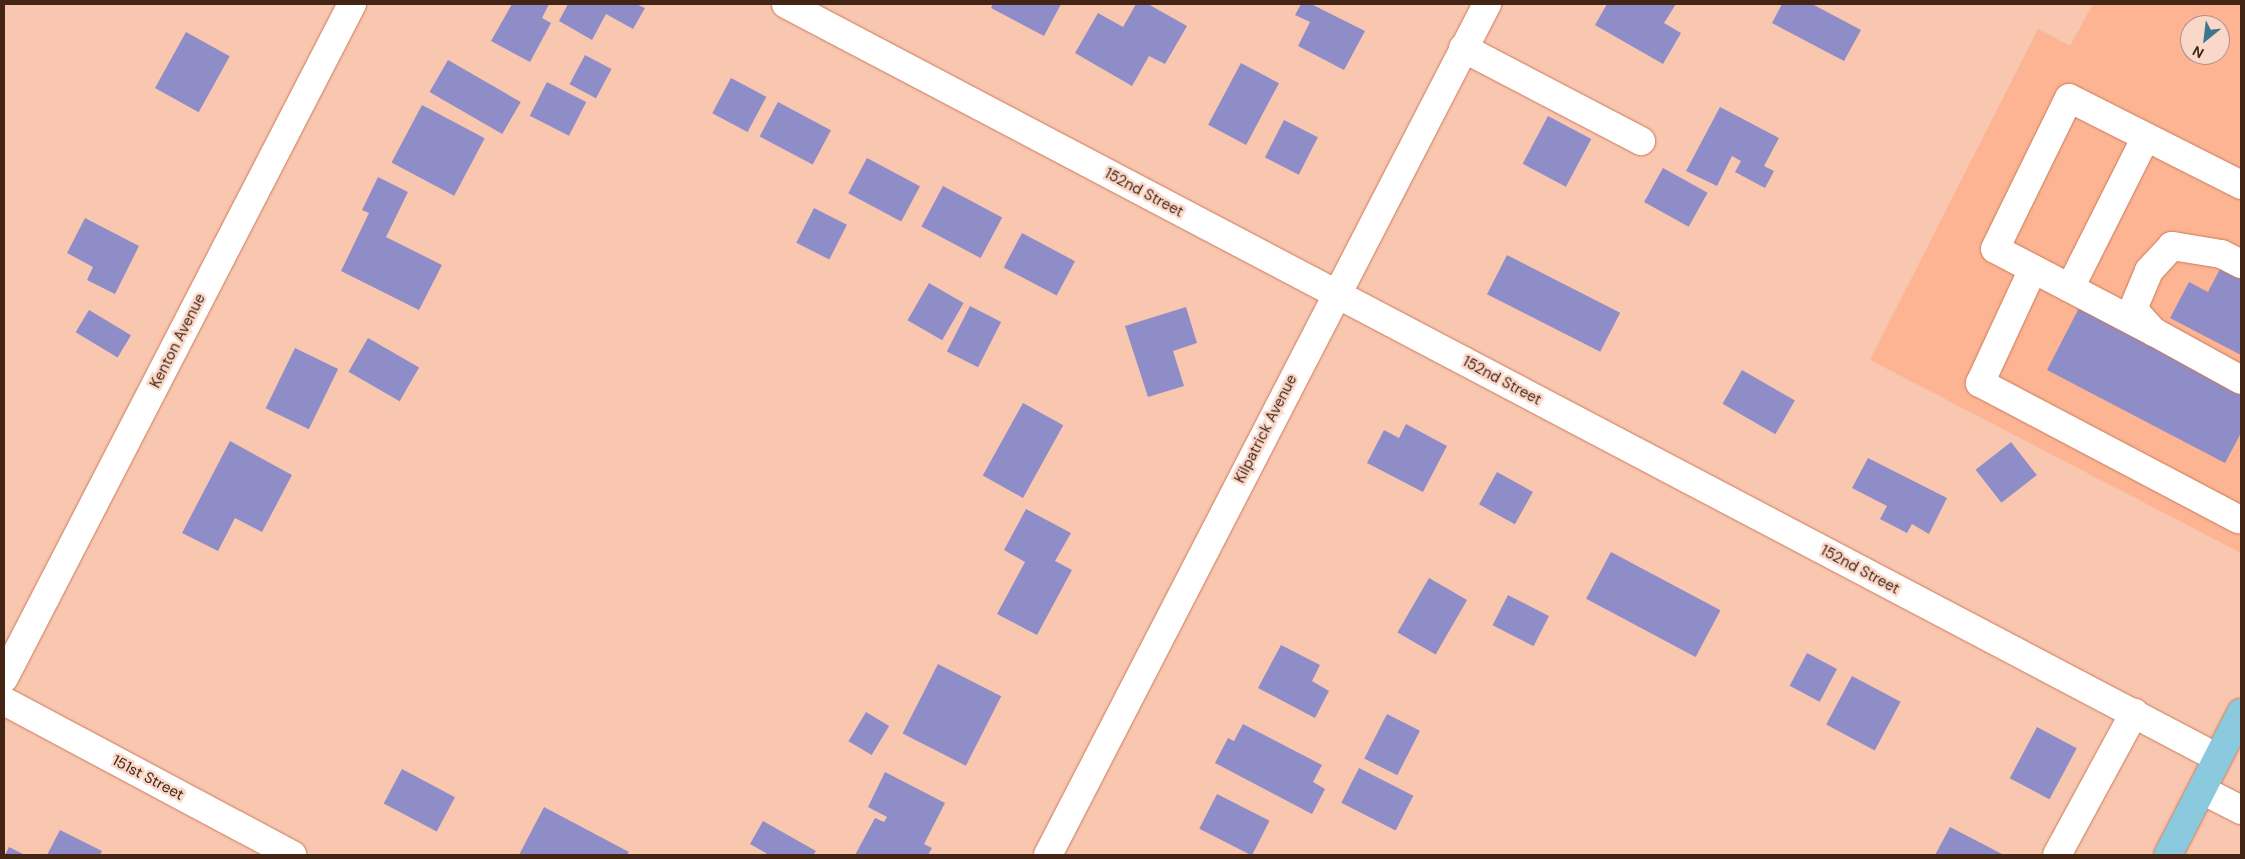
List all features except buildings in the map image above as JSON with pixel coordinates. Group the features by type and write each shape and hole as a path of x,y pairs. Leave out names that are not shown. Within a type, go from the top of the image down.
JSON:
{"main road":[{"path":"2168,855 2241,713"}],"street":[{"name":"Kenton Avenue","path":"4,678 352,4"},
{"name":"152nd Street","path":"786,4 2218,758"},
{"name":"Kilpatrick Avenue","path":"1048,855 1335,294 1487,4"},
{"path":"1463,48 1641,141"},
{"path":"2241,184 2069,98 1995,249 2241,380"},
{"path":"2070,288 2146,137"},
{"path":"2154,332 2133,309 2149,271 2172,246 2221,254 2241,264"},
{"path":"2033,269 1980,383 2240,518"},
{"name":"151st Street","path":"4,701 292,855"},
{"path":"2066,852 2134,713"},
{"path":"2202,790 2241,810"}],"shaded area":[{"path":"2093,4 2241,4 2241,553 1870,360 2038,29 2070,46"}]}
